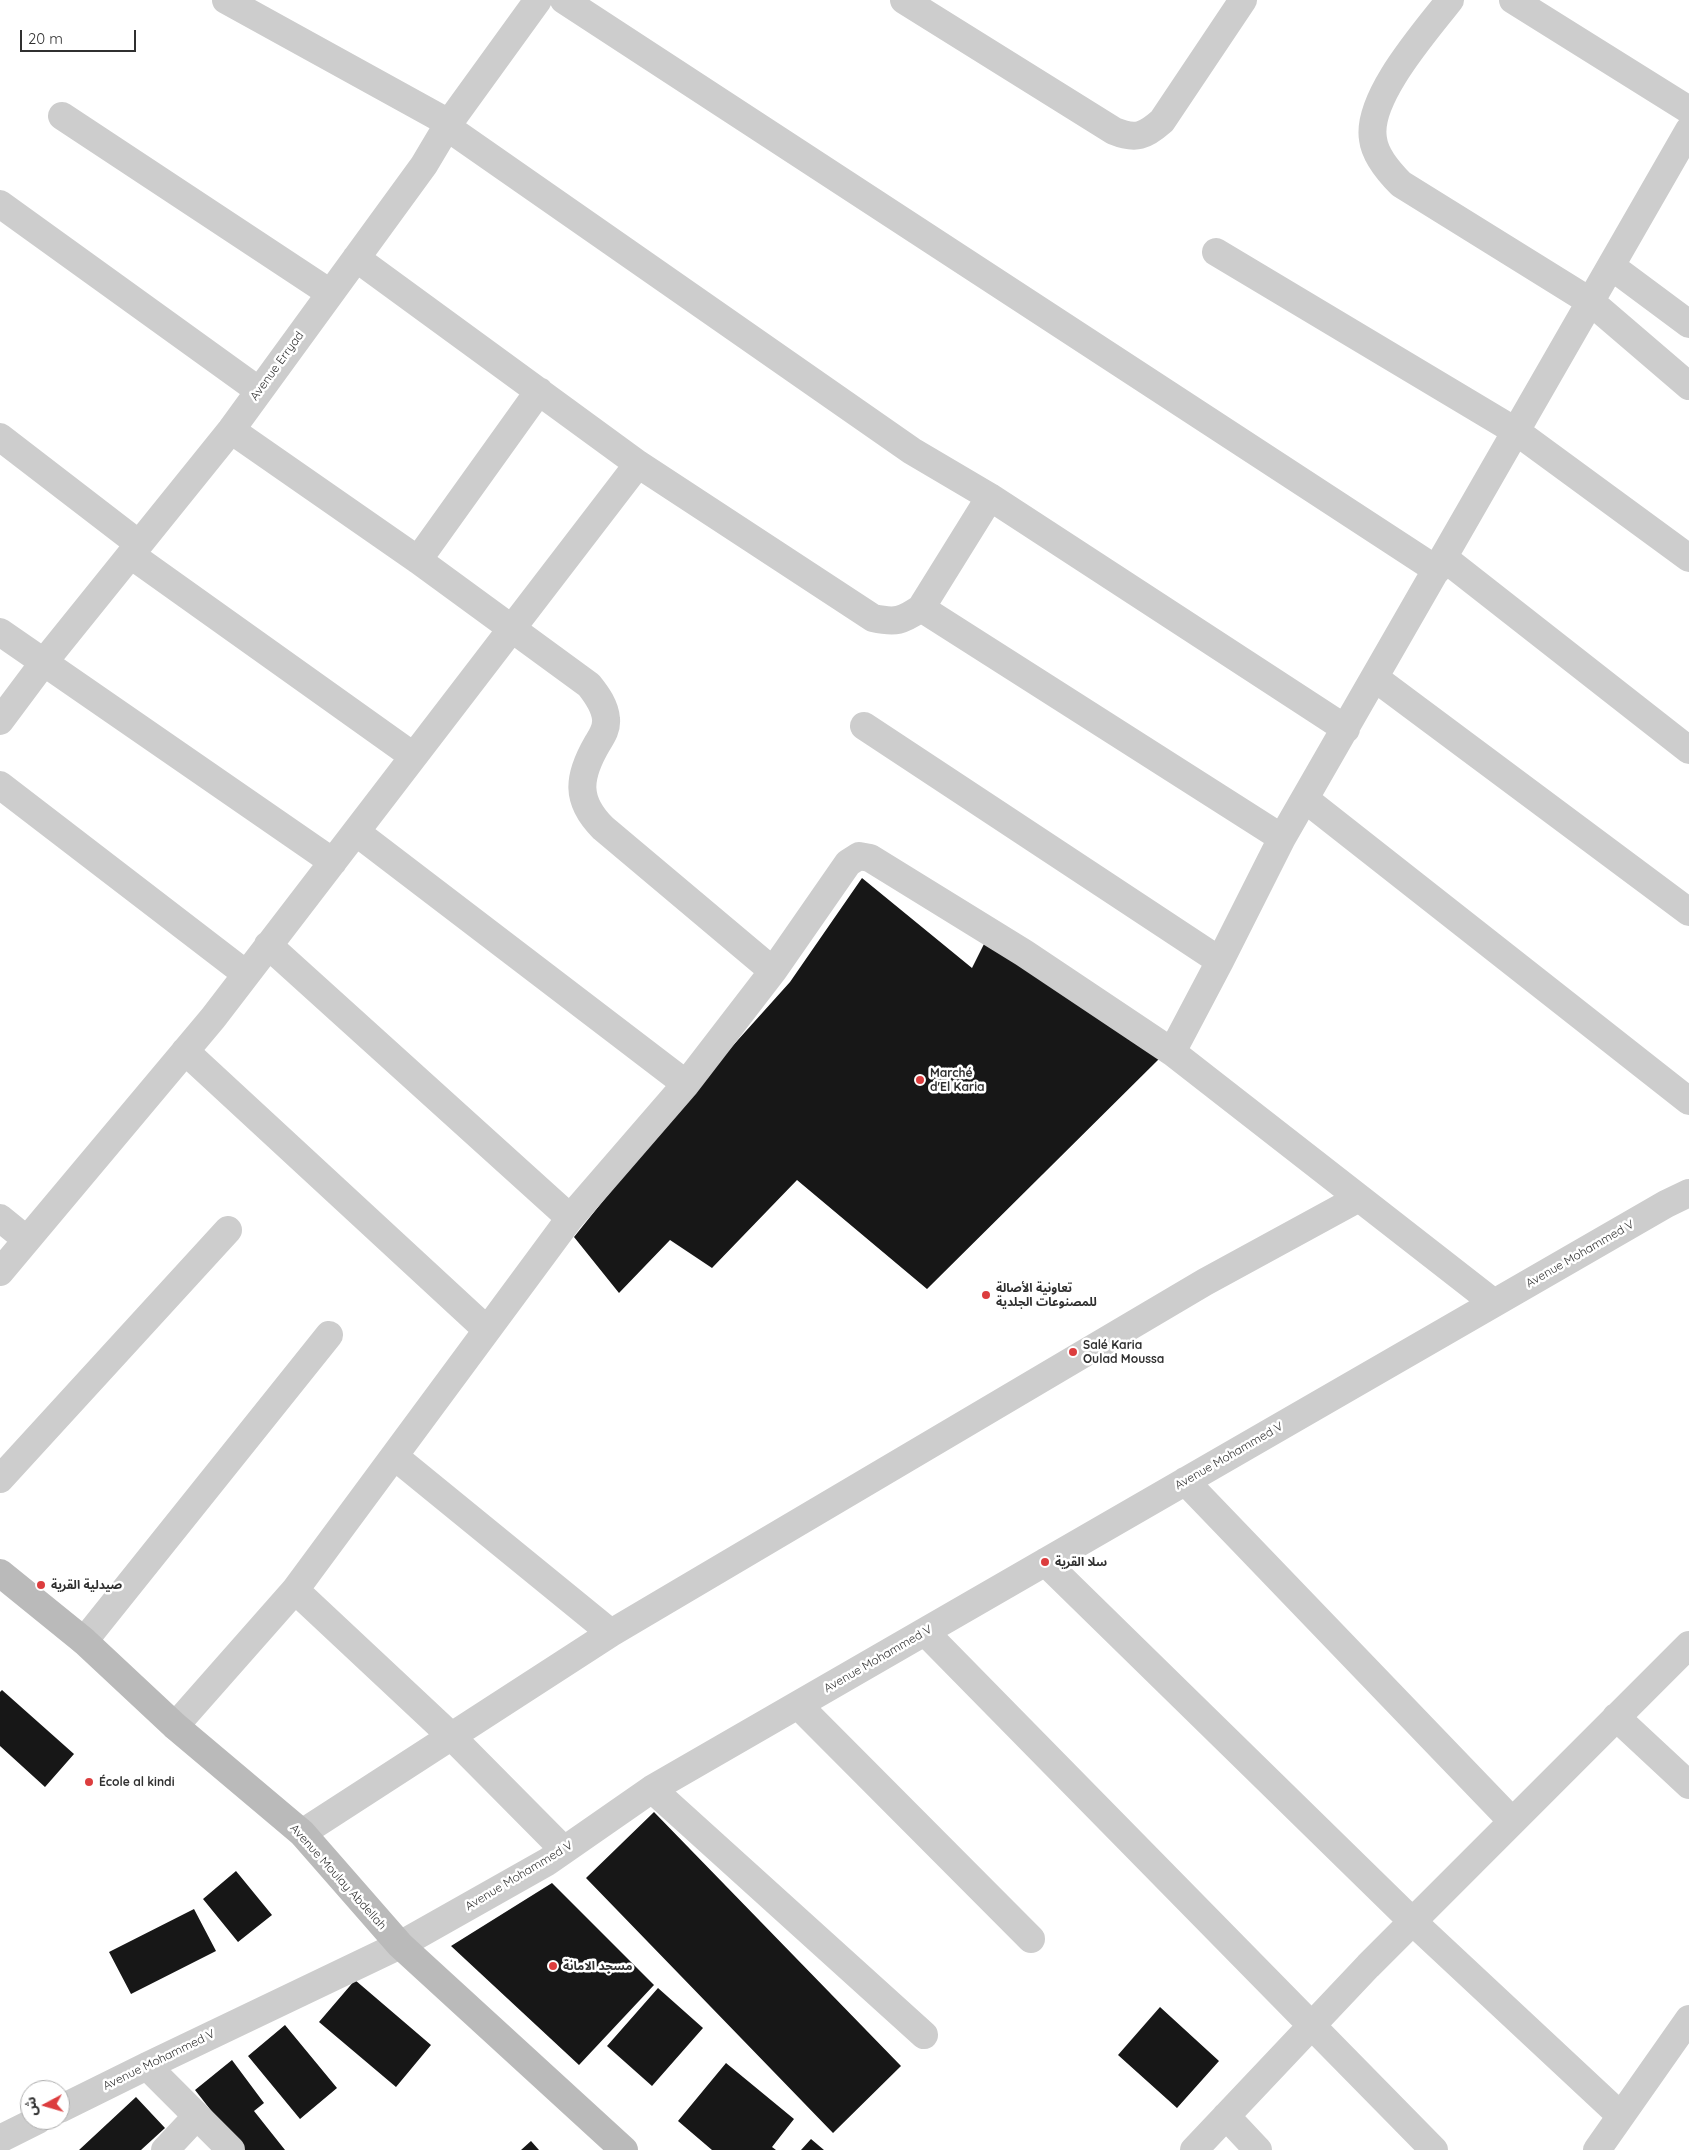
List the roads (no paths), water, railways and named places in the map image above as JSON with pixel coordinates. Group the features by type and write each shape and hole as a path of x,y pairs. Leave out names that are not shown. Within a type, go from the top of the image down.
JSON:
{"street":[{"path":"226,0 448,124 912,451 990,497 1346,729"},
{"name":"Avenue Erryad","path":"0,721 44,662 231,430 258,390 424,165 448,124 538,0"},
{"path":"564,0 1441,564 1689,750"},
{"path":"904,0 1114,131 1134,137 1153,129 1162,121 1244,0"},
{"path":"1450,0 1403,62 1379,101 1372,126 1373,140 1377,153 1392,174 1414,193 1591,302 1689,386"},
{"path":"1513,0 1689,110"},
{"path":"62,116 330,293"},
{"path":"1172,1052 1282,838 1689,130"},
{"path":"0,204 258,390"},
{"path":"1216,252 1516,432 1689,558"},
{"path":"356,258 638,464 873,618 890,622 904,620 921,608 990,497"},
{"path":"1612,266 1689,324"},
{"path":"418,560 539,391"},
{"path":"231,430 418,560 589,685 598,696 606,719 605,730 582,776 581,791 592,817 773,971"},
{"path":"0,437 136,550 413,756"},
{"path":"0,1272 185,1051 246,974 638,464"},
{"path":"921,608 1282,838"},
{"path":"0,632 333,862"},
{"path":"1375,678 1689,912"},
{"path":"864,726 1220,961"},
{"path":"0,785 246,974"},
{"path":"1305,799 1689,1101"},
{"path":"356,832 686,1084"},
{"path":"175,1726 295,1590 570,1218 686,1084 773,971 848,863 858,856 870,858 1024,953 1172,1052 1494,1303"},
{"path":"268,945 570,1218"},
{"path":"185,1051 487,1330"},
{"name":"Avenue Mohammed V","path":"70,2104 400,1945 547,1862 652,1789 1666,1204 1689,1193"},
{"path":"302,1834 611,1633 1205,1282 1359,1198"},
{"path":"0,1218 27,1240"},
{"path":"0,1479 228,1230"},
{"path":"84,1641 329,1335"},
{"path":"394,1456 611,1633"},
{"path":"1185,1481 1512,1821"},
{"path":"1045,1562 1412,1921 1621,2116"},
{"name":"Avenue Moulay Abdellah","path":"0,1573 84,1641 175,1726 302,1834 400,1945 624,2150"},
{"path":"295,1590 451,1736 564,1850"},
{"path":"925,1632 1434,2150"},
{"path":"1194,2150 1412,1921 1689,1644"},
{"path":"798,1705 1031,1939"},
{"path":"1616,1717 1689,1785"},
{"path":"652,1789 924,2035"},
{"path":"1597,2150 1689,2020"},
{"path":"147,2066 231,2150"},
{"path":"1226,2116 1258,2150"},
{"path":"165,2150 196,2117"},
{"path":"0,2139 20,2129"}],"place":[{"name":"Marché d'El Karia","path":"920,1080"},
{"name":"تعاونية الأصالة للمصنوعات الجلدية","path":"986,1295"},
{"name":"Salé Karia Oulad Moussa","path":"1073,1352"},
{"name":"سلا القرية","path":"1045,1562"},
{"name":"صيدلية القرية","path":"41,1585"},
{"name":"École al kindi","path":"89,1782"},
{"name":"مسجد الامانة","path":"553,1966"}]}
